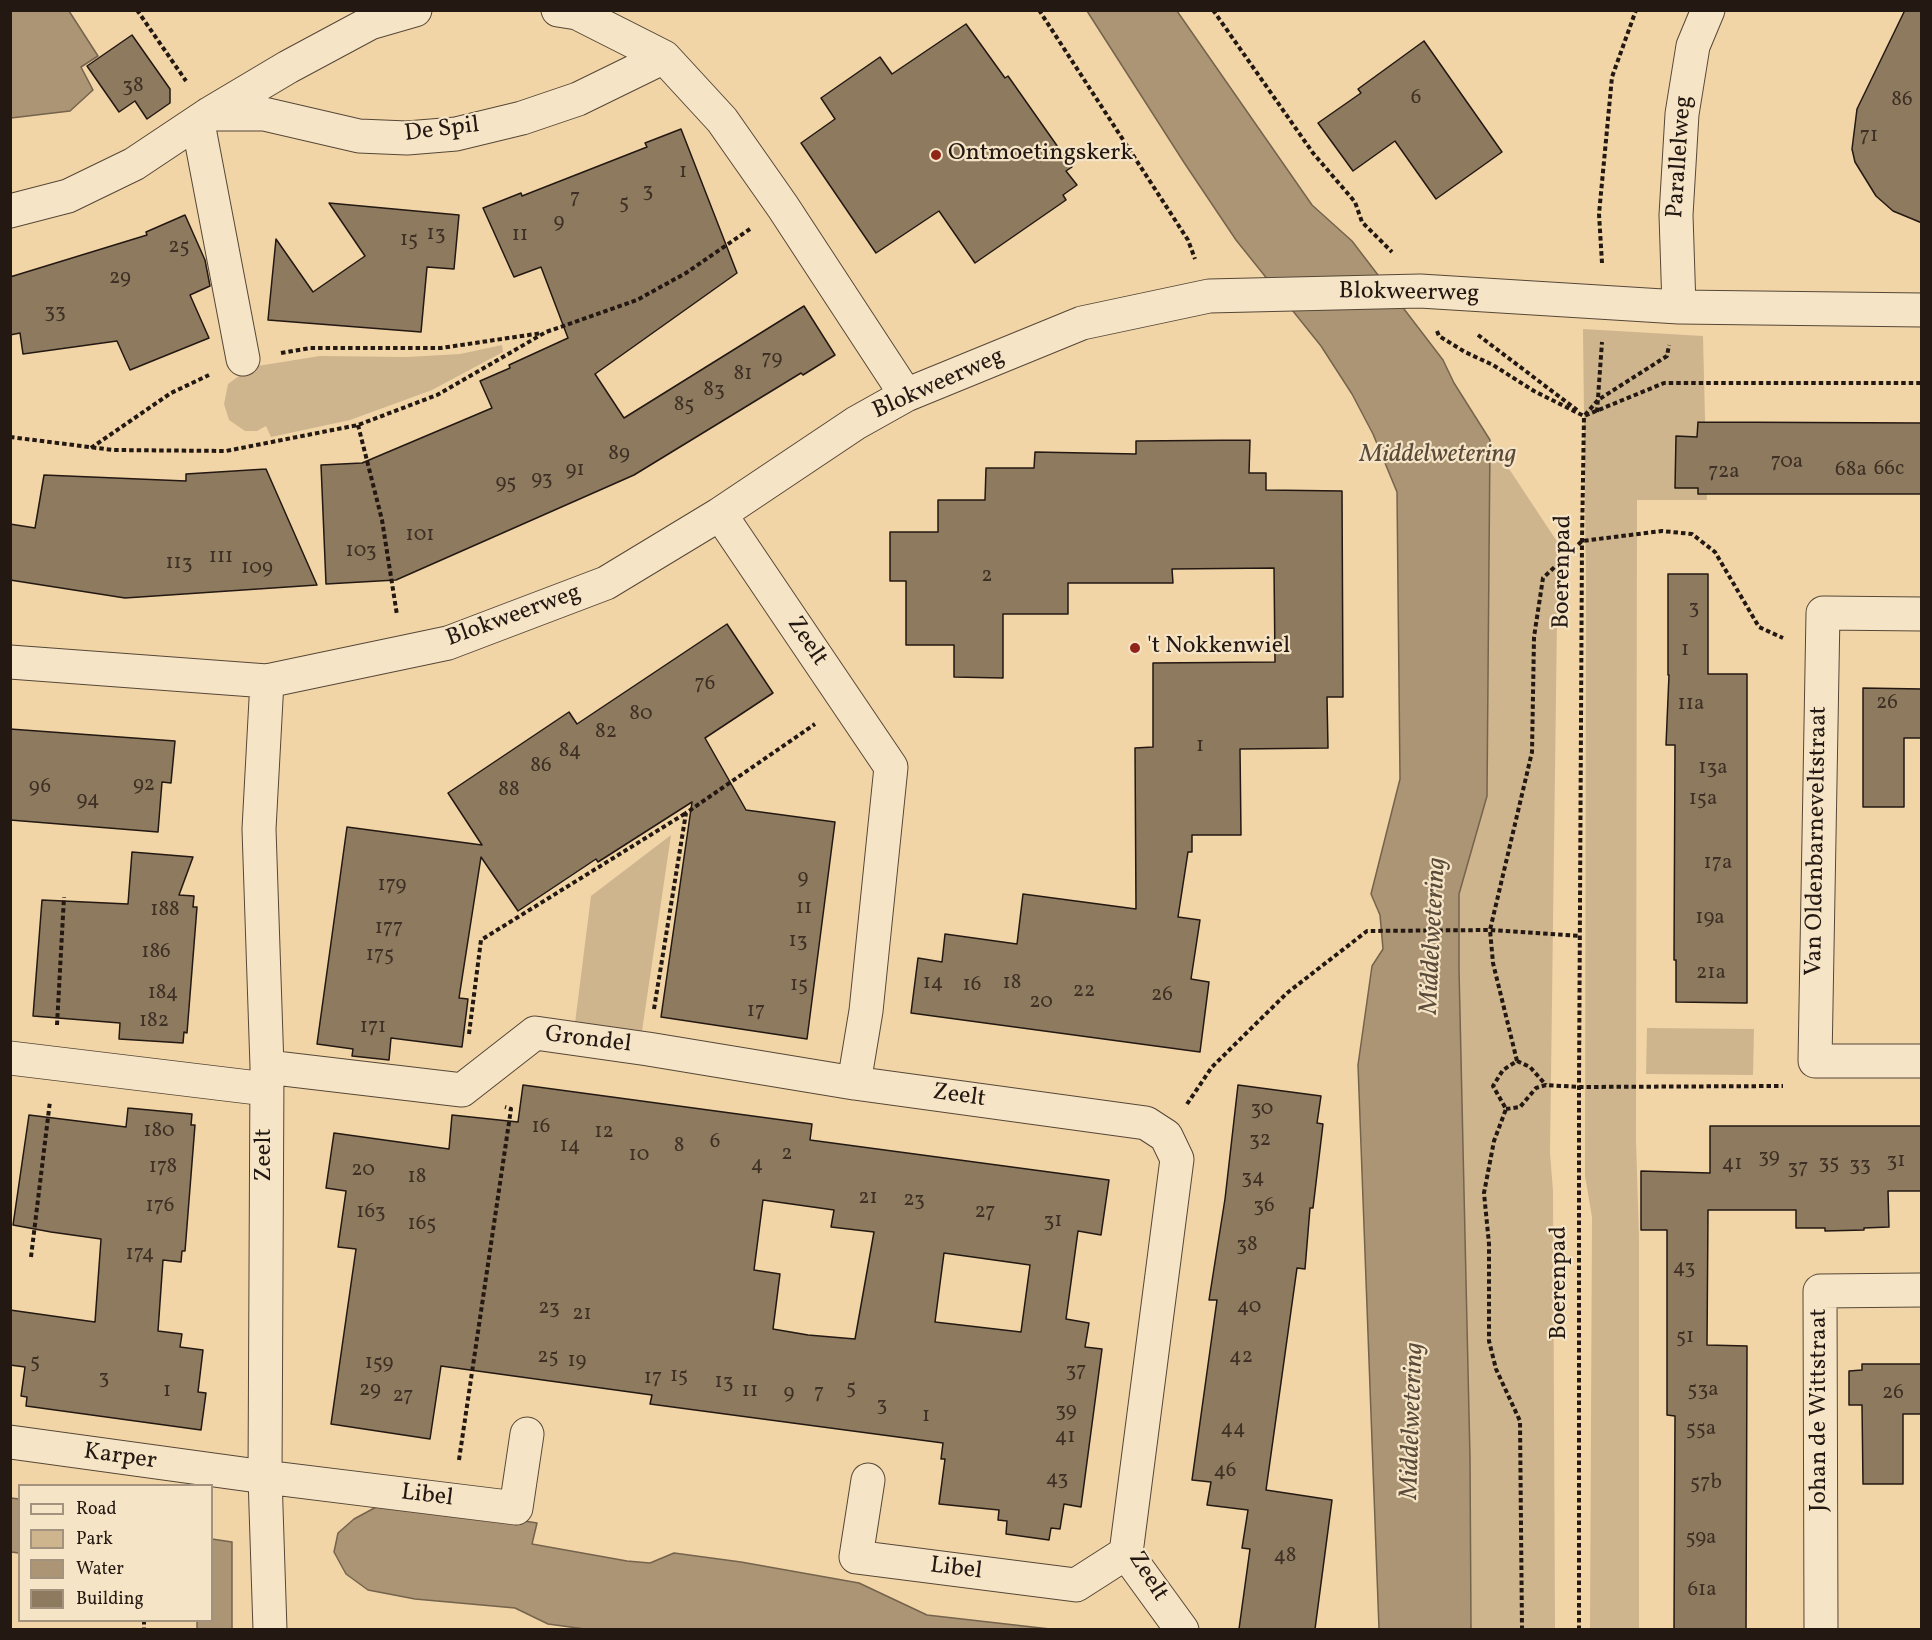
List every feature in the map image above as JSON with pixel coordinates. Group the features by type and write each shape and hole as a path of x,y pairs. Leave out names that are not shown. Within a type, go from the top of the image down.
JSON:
{"street":[{"path":"10,211 68,196 134,164 288,67 370,23 415,10"},
{"name":"Parallelweg","path":"1679,307 1676,215 1682,114 1693,46 1708,10"},
{"path":"571,11 664,57 722,120 783,207 906,394"},
{"name":"De Spil","path":"204,118 264,114 359,136 407,138 456,134 522,118 578,99 664,57"},
{"path":"204,118 243,359"},
{"name":"Blokweerweg","path":"10,662 267,681 448,643 606,583 720,514 856,423 906,394 1082,323 1209,296 1420,291 1679,307 1922,310"},
{"name":"Zeelt","path":"720,514 891,767 866,1011 854,1083 1146,1123 1166,1136 1177,1159 1126,1553 1182,1629"},
{"name":"Van Oldenbarneveltstraat","path":"1815,1060 1822,613 1922,614"},
{"name":"Zeelt","path":"267,681 258,829 267,1078 265,1477 270,1629"},
{"name":"Grondel","path":"462,1090 535,1033 854,1083"},
{"path":"10,1058 267,1078 462,1090"},
{"path":"1815,1060 1922,1061"},
{"name":"Johan de Wittstraat","path":"1821,1629 1820,1291 1922,1290"},
{"name":"Libel","path":"265,1477 516,1508 527,1434"},
{"name":"Karper","path":"10,1442 265,1477"},
{"name":"Libel","path":"868,1480 856,1557 1076,1585 1126,1553"}],"path":[{"path":"137,10 204,118"},
{"path":"1040,10 1188,240 1209,296"},
{"path":"1213,10 1313,153 1356,202 1362,222 1396,256 1420,291 1439,336 1493,365 1534,392 1584,416 1665,383 1922,383"},
{"path":"1597,412 1604,302 1599,214 1612,77 1636,10"},
{"path":"91,448 171,393 243,359 310,348 441,348 546,332 638,300 686,273 783,207"},
{"path":"1584,416 1598,400 1667,356 1679,307"},
{"path":"10,437 113,450 226,451 358,425 437,395 546,332"},
{"path":"1475,333 1584,416"},
{"name":"Boerenpad","path":"1580,1629 1579,1087 1584,416"},
{"path":"358,425 382,520 403,652"},
{"path":"1517,1061 1493,963 1490,930 1532,752 1534,637 1543,578 1582,541 1662,531 1692,534 1715,552 1760,627 1821,656"},
{"path":"453,1500 511,1109 462,1090 481,940 686,813 846,702"},
{"path":"648,1049 686,813"},
{"path":"1166,1136 1212,1066 1287,993 1367,931 1490,930 1580,936"},
{"path":"1506,1109 1520,1107 1536,1088 1546,1085 1579,1087 1792,1086 1796,1071 1815,1060"},
{"path":"1517,1061 1530,1067 1546,1085"},
{"path":"1506,1109 1493,1086 1503,1070 1517,1061"},
{"path":"1506,1109 1494,1141 1484,1193 1489,1244 1489,1341 1496,1369 1520,1421 1522,1629"}],"green space":[{"path":"1583,329 1703,336 1707,500 1637,500 1636,1140 1639,1237 1639,1630 1590,1629 1592,1217 1585,1176 1586,585"},
{"path":"502,345 503,352 432,390 350,420 271,437 266,426 257,431 245,431 229,420 224,404 228,384 251,367 320,356 407,357 460,354"},
{"path":"1490,440 1558,543 1550,1153 1553,1191 1555,1629 1471,1630 1470,1458 1459,894 1487,796"},
{"path":"671,835 642,1031 575,1023 591,896"},
{"path":"1647,1028 1754,1029 1753,1075 1646,1074"}],"water":[{"path":"11,10 69,11 98,56 81,67 93,90 70,111 11,118"},
{"name":"Middelwetering","path":"1087,11 1177,11 1312,205 1352,241 1443,360 1454,383 1490,440 1487,796 1459,894 1471,1629 1379,1629 1358,1065 1372,966 1383,949 1380,915 1371,894 1400,779 1397,492 1373,434 1352,394 1321,346 1236,240"},
{"path":"11,1498 18,1499 18,1553 11,1552"},
{"path":"410,1503 537,1523 532,1544 650,1563 674,1553 741,1562 859,1583 927,1615 1050,1629 585,1629 548,1624 515,1608 415,1599 368,1590 346,1574 334,1552 338,1533 354,1519 380,1505"},
{"path":"213,1539 232,1542 232,1629 197,1629 197,1622 213,1622"}],"building":[{"path":"1905,10 1922,10 1922,223 1893,211 1876,196 1855,162 1852,149 1857,109"},
{"name":"Ontmoetingskerk","path":"966,24 1005,78 1008,76 1072,167 1066,171 1077,185 1063,195 1066,200 975,263 939,211 876,253 801,143 835,119 821,98 880,57 892,74"},
{"path":"132,35 170,89 170,103 147,119 135,101 119,112 87,66"},
{"path":"1424,41 1502,152 1436,199 1395,141 1353,171 1318,123 1361,93 1358,89"},
{"path":"681,129 737,273 595,374 624,418 804,306 835,355 803,375 801,373 634,475 396,580 326,584 321,465 362,463 492,408 480,381 568,338 541,267 514,277 483,208 521,193 522,196 647,147 645,143"},
{"path":"329,203 459,215 454,269 427,267 421,332 268,320 276,239 313,292 365,256"},
{"path":"185,215 205,260 210,286 190,295 209,338 130,370 117,341 23,354 20,333 10,335 10,277 147,235 146,232"},
{"path":"1698,422 1922,423 1922,494 1698,494 1698,488 1675,488 1676,436 1697,437"},
{"path":"1250,440 1249,473 1266,473 1266,490 1342,491 1343,697 1327,697 1328,748 1240,749 1241,835 1192,835 1192,852 1188,852 1178,917 1200,920 1191,979 1209,982 1200,1052 911,1013 918,958 942,962 945,934 1017,944 1023,894 1136,909 1135,748 1153,747 1153,663 1275,662 1274,568 1172,569 1173,583 1068,583 1068,614 1003,614 1003,678 954,677 954,645 906,645 906,581 890,581 890,532 938,532 938,500 985,500 986,468 1034,468 1035,452 1136,454 1136,441"},
{"path":"266,469 317,585 125,598 10,580 10,524 35,528 44,475 186,481 186,474"},
{"path":"1668,574 1708,574 1708,674 1747,674 1747,1003 1676,1002 1676,960 1674,960 1675,745 1666,745 1669,675"},
{"path":"727,624 773,693 705,738 746,810 835,822 807,1039 661,1017 692,802 598,862 596,859 518,911 481,857 459,998 468,999 462,1047 391,1038 389,1060 352,1056 353,1049 317,1044 347,827 482,845 448,793 569,712 577,724"},
{"path":"1863,688 1922,689 1922,738 1904,738 1904,807 1863,807"},
{"path":"10,729 175,741 171,783 162,782 158,832 10,820"},
{"path":"132,852 193,857 179,895 194,896 193,907 197,907 187,1033 184,1032 183,1043 119,1039 120,1023 33,1016 42,900 128,904"},
{"path":"523,1085 812,1124 810,1140 1109,1180 1101,1235 1078,1231 1066,1319 1089,1323 1085,1347 1102,1349 1081,1507 1064,1504 1060,1529 1051,1528 1049,1540 1006,1534 1007,1521 998,1520 999,1510 939,1504 945,1459 941,1459 943,1443 650,1404 652,1395 441,1366 430,1439 331,1424 356,1249 338,1247 346,1191 326,1188 334,1133 449,1149 452,1115 518,1122","holes":["763,1200 834,1210 831,1227 874,1232 855,1339 773,1329 780,1274 754,1270","944,1253 1030,1265 1021,1332 935,1322"]},
{"path":"1238,1085 1321,1096 1317,1123 1323,1124 1313,1208 1310,1208 1305,1269 1297,1268 1266,1490 1332,1500 1315,1629 1239,1629 1250,1549 1242,1548 1248,1510 1207,1505 1211,1482 1192,1480 1217,1300 1209,1300 1225,1199"},
{"path":"128,1108 192,1114 191,1125 195,1125 185,1251 182,1251 181,1262 163,1260 158,1331 182,1334 180,1347 203,1350 198,1392 206,1393 201,1430 26,1406 27,1397 21,1396 25,1367 10,1365 10,1310 95,1322 101,1239 13,1225 29,1115 126,1127"},
{"path":"1710,1126 1922,1126 1922,1191 1888,1191 1889,1227 1864,1228 1864,1230 1825,1231 1825,1228 1796,1228 1796,1210 1708,1210 1707,1345 1747,1346 1746,1629 1674,1629 1675,1416 1667,1415 1667,1230 1641,1230 1641,1171 1710,1173"},
{"path":"1862,1364 1922,1364 1922,1414 1903,1414 1903,1484 1863,1484 1862,1405 1849,1405 1849,1371 1862,1370"}],"place":[{"name":"Ontmoetingskerk","path":"936,155"},
{"name":"'t Nokkenwiel","path":"1135,648"}]}
